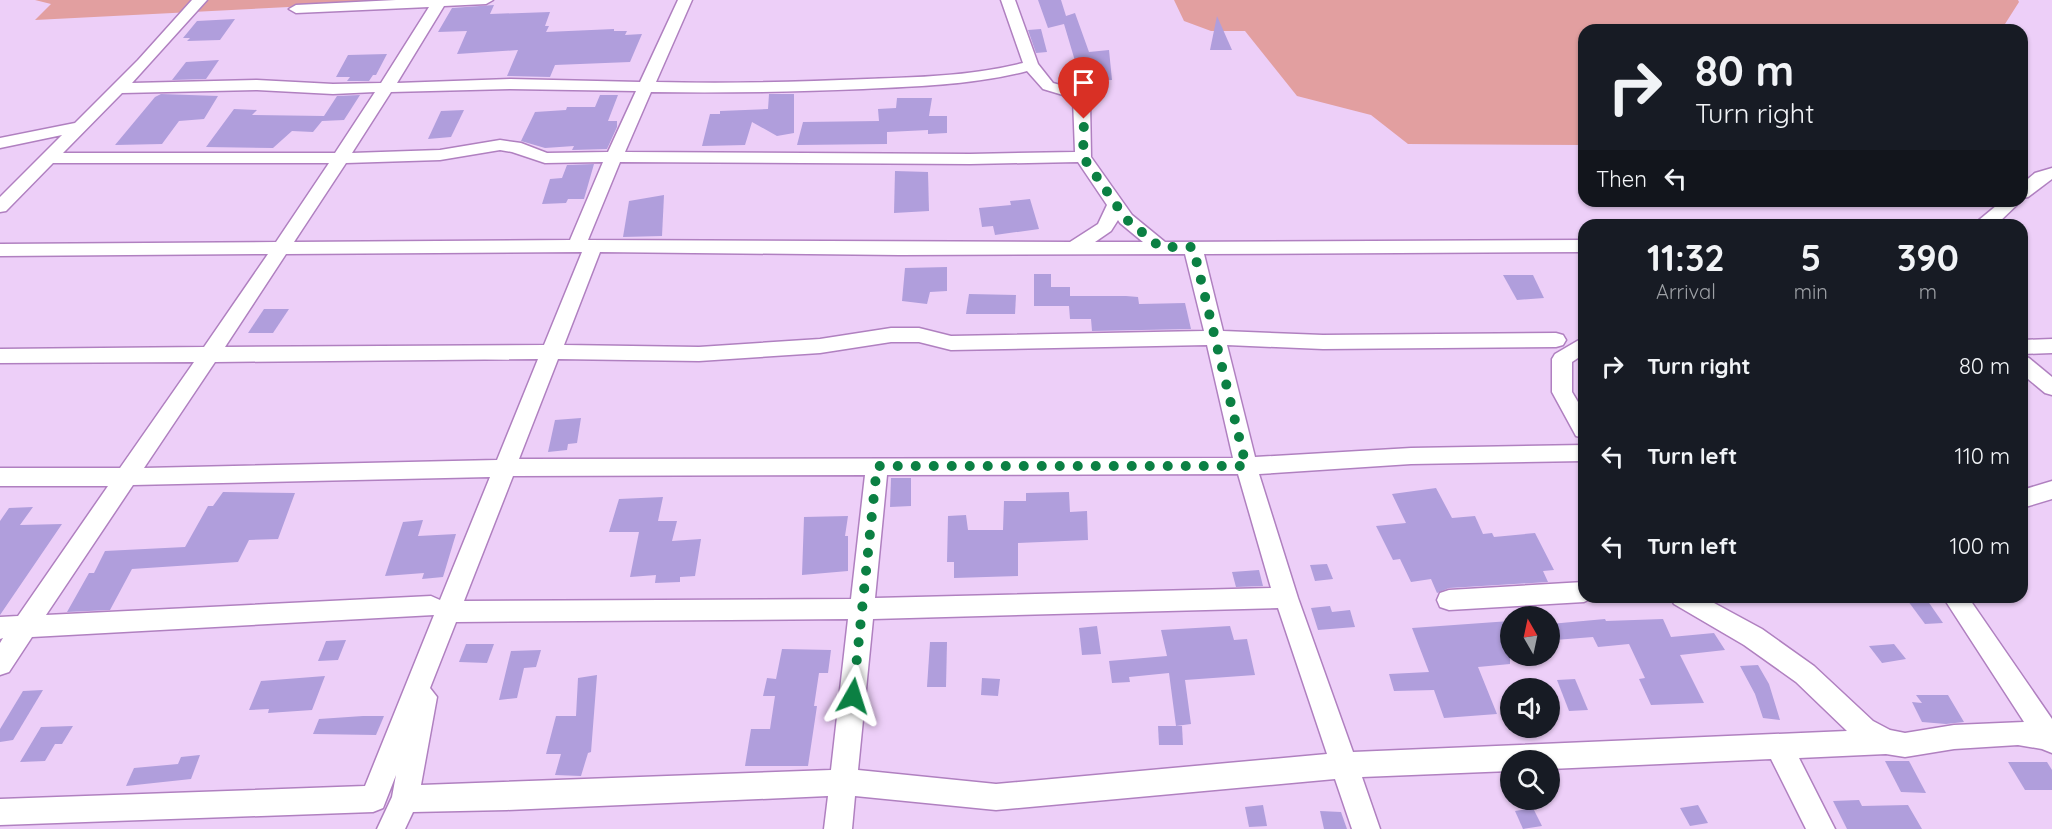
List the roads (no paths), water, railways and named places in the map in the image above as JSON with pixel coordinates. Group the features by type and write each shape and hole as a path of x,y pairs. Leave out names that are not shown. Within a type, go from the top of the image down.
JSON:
{"street":[{"path":"0,207 82,126 200,0"},
{"path":"296,9 486,0"},
{"path":"0,812 373,798 553,352 614,157 685,0"},
{"path":"1008,0 1031,65 1048,86 1079,95 1082,101 1083,157 1131,224 1160,247"},
{"path":"0,664 209,356 388,86 439,3"},
{"path":"116,88 197,85 333,89 510,84 752,89 956,80 992,75 1031,65"},
{"path":"0,143 82,126"},
{"path":"49,158 399,158 440,155 500,145 514,147 545,158 1083,157"},
{"path":"2028,188 2041,177 2052,173"},
{"path":"1074,248 1105,227 1116,205"},
{"path":"1992,219 2005,207"},
{"path":"0,250 1578,246"},
{"path":"1193,247 1246,466 1286,597 1366,829"},
{"path":"0,356 553,352 699,354 820,346 904,334 970,344 999,341 1215,338 1323,342 1556,340"},
{"path":"2028,347 2052,346"},
{"path":"1578,348 1562,358 1562,392 1578,420"},
{"path":"2028,368 2052,388"},
{"path":"0,477 128,477 505,468 1246,466 1411,456 1578,453"},
{"path":"838,829 877,466"},
{"path":"390,829 405,799 439,609 484,553 505,468"},
{"path":"2028,497 2052,490"},
{"path":"1449,600 1578,592"},
{"path":"0,628 439,609 862,609 1286,597"},
{"path":"1693,603 1753,637 1805,674 1864,730 1886,742"},
{"path":"1711,603 1724,620"},
{"path":"1959,603 2051,739"},
{"path":"405,799 507,797 843,782 996,797 1345,765 1886,742 1905,745 1954,736 2018,733 2051,739"},
{"path":"1779,747 1821,829"}]}
